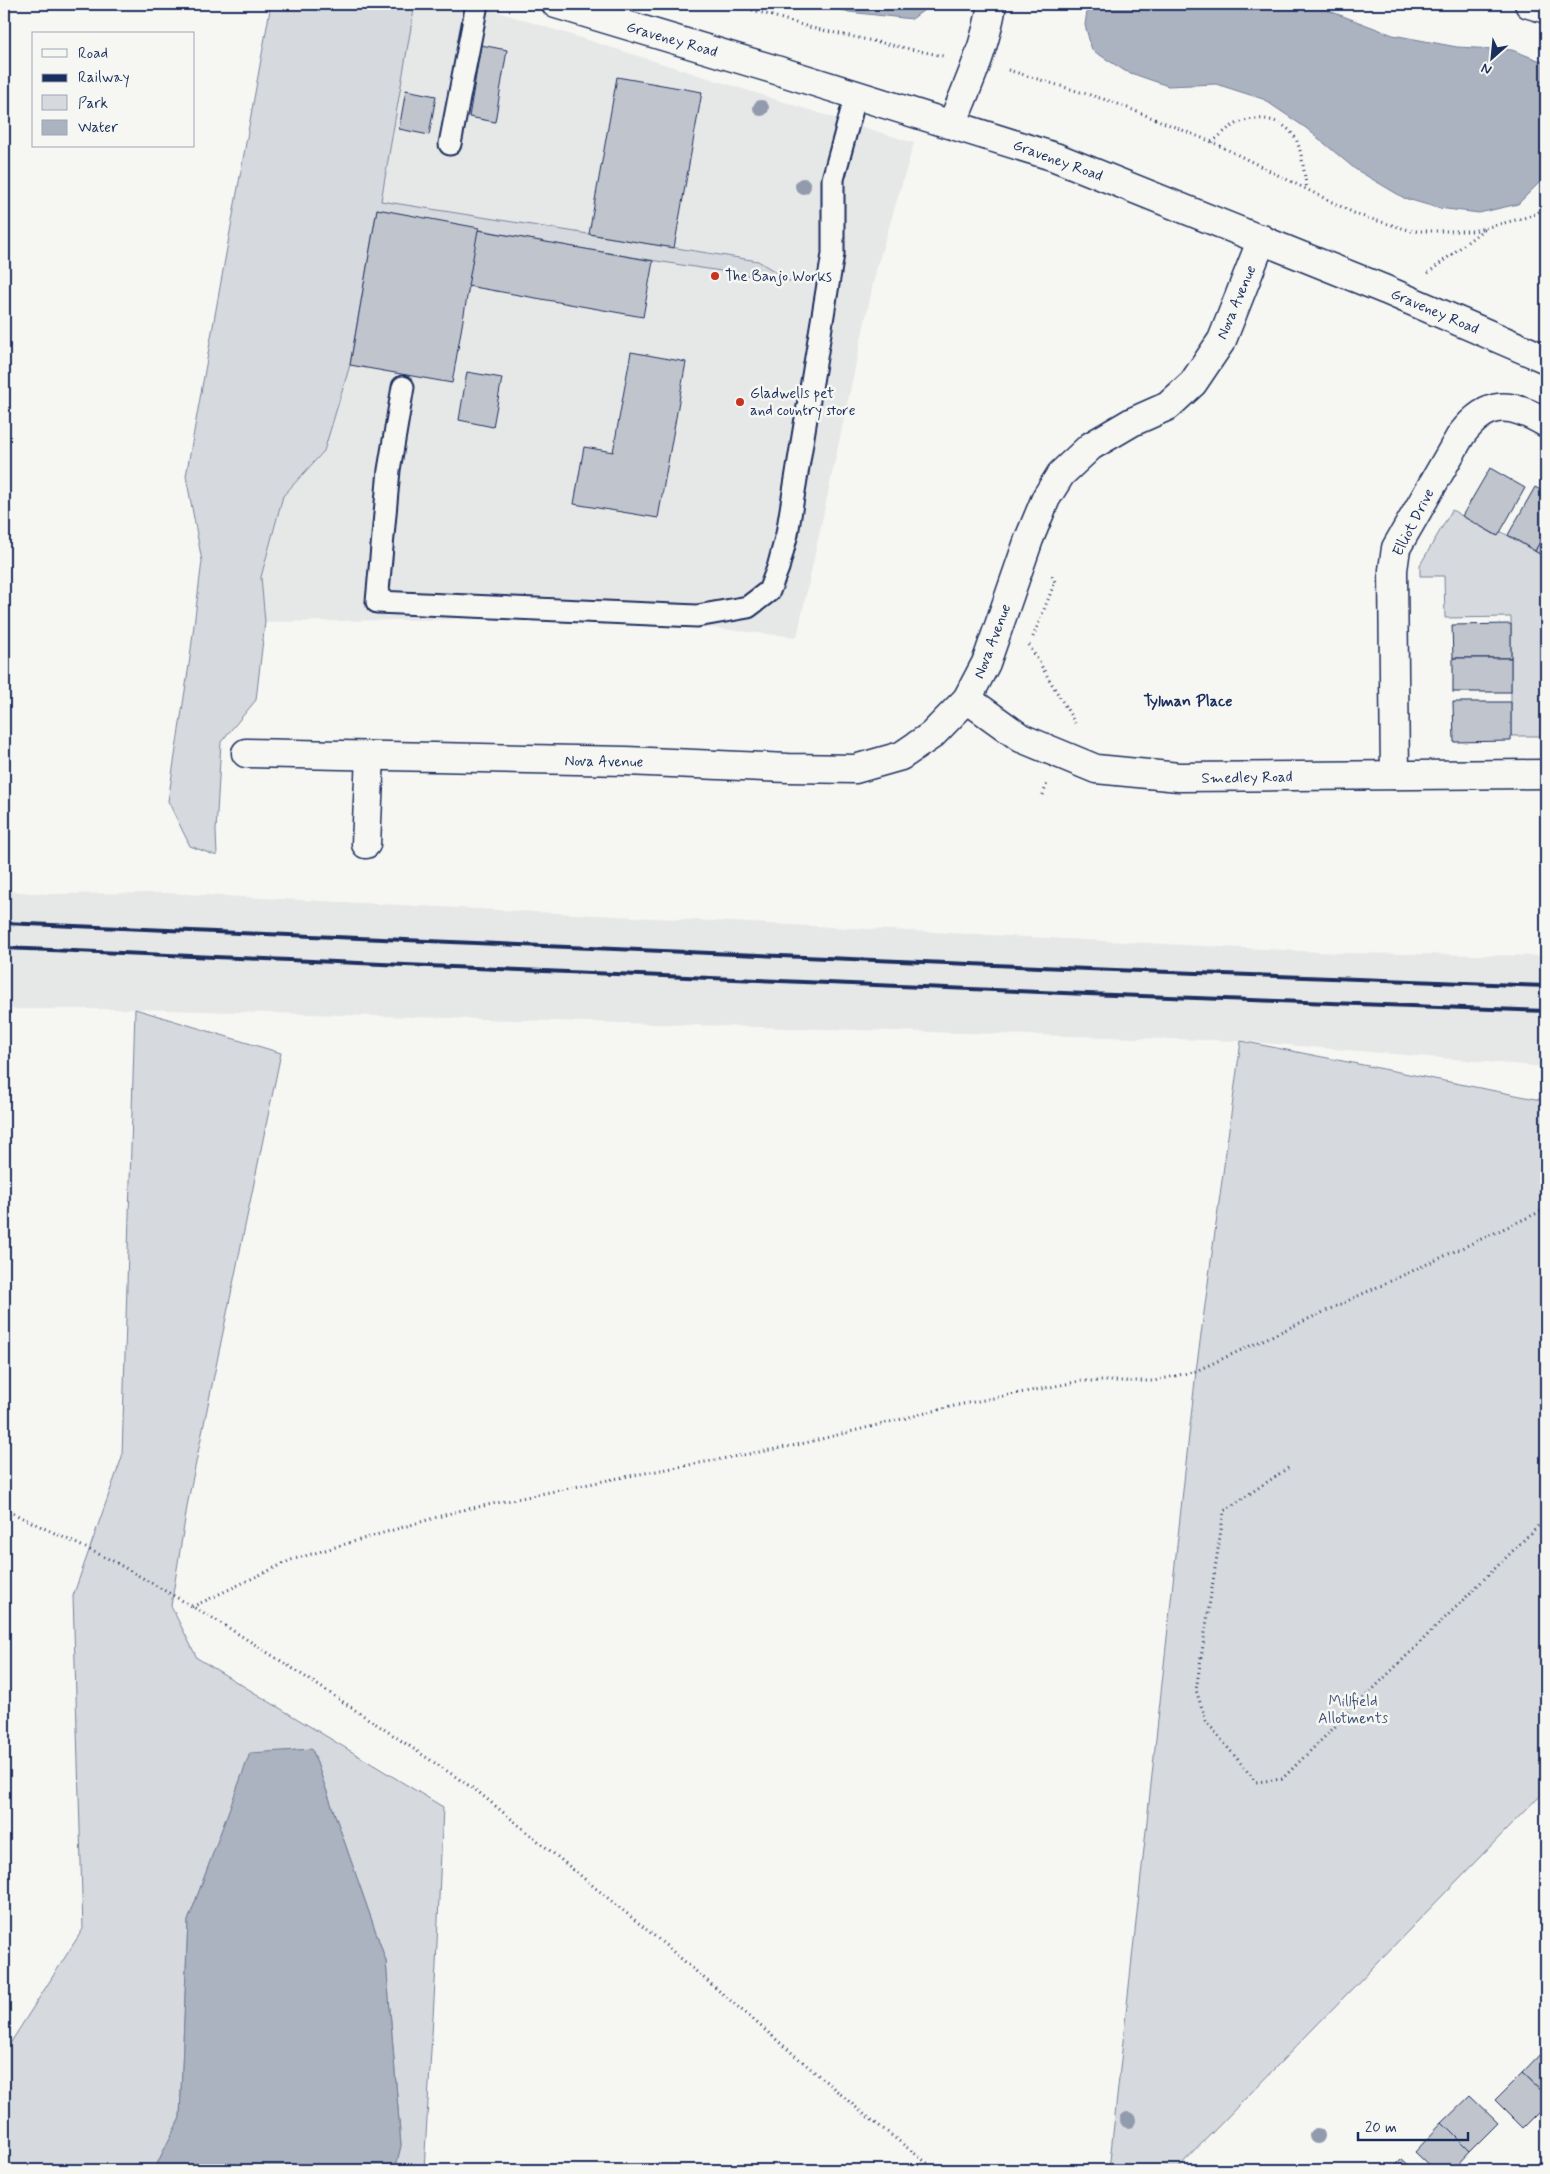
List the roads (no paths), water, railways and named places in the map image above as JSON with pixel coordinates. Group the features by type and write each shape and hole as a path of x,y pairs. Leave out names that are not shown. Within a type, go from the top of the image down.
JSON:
{"street":[{"name":"Graveney Road","path":"556,4 856,94 1055,158 1262,239 1546,359"},
{"path":"952,124 977,63 990,23 992,4"},
{"path":"1529,4 1546,9"},
{"name":"Nova Avenue","path":"246,753 626,761 788,768 855,768 901,756 932,735 967,699 986,663 1029,538 1046,498 1061,474 1091,446 1132,422 1168,406 1193,383 1222,340 1262,239"},
{"name":"Elliot Drive","path":"1395,775 1393,570 1396,548 1461,435 1472,421 1486,410 1498,407 1516,409 1546,423"},
{"name":"Smedley Road","path":"967,699 1021,738 1096,769 1179,777 1546,774"},
{"path":"366,844 370,756"}],"lane":[{"path":"450,144 477,4"},
{"path":"403,387 389,470 377,602 697,616 748,607 769,591 787,534 833,254 833,179 856,94"}],"water":[{"path":"820,4 932,4 912,19 849,12"},
{"path":"1088,4 1311,4 1393,35 1457,47 1512,50 1546,63 1546,171 1541,181 1518,204 1479,213 1438,208 1404,198 1355,169 1306,128 1263,99 1216,84 1168,86 1125,71 1092,50 1085,25"},
{"path":"312,1749 386,1961 401,2146 395,2170 154,2170 180,2118 188,1921 250,1753"}],"railway":[{"path":"4,923 1088,969 1546,986"},
{"path":"4,948 1087,994 1546,1011"}],"place":[{"name":"The Banjo Works","path":"715,276"},
{"name":"Gladwells pet and country store","path":"740,402"}],"district":[{"name":"Tylman Place","path":"1188,700"}],"park label":[{"name":"Millfield Allotments","path":"1353,1710"}]}
